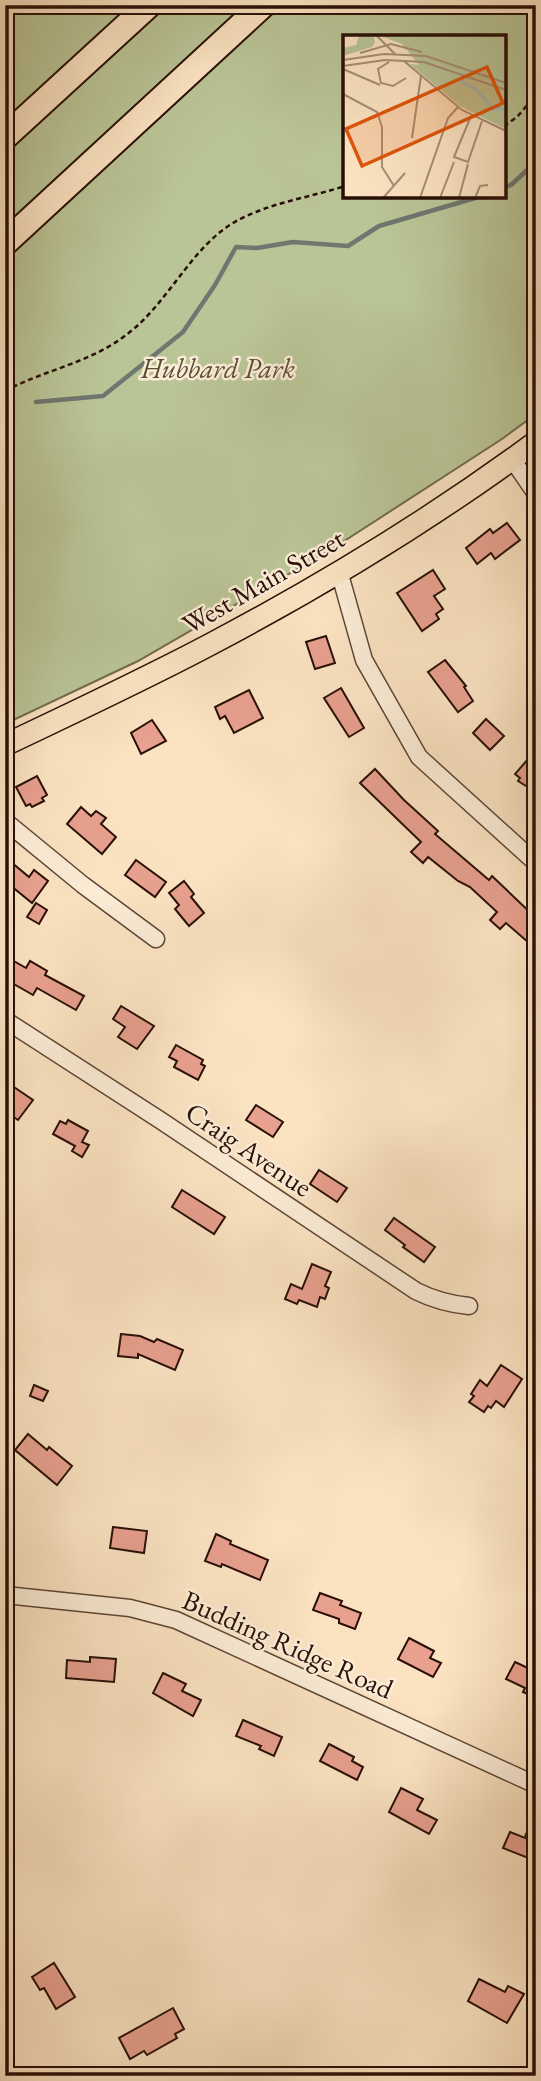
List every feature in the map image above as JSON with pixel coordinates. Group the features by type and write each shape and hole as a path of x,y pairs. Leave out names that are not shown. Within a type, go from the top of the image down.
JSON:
{"highway":[{"path":"5,137 149,5"},
{"path":"5,243 263,5"}],"main road":[{"name":"West Main Street","path":"5,745 211,645 339,571 536,442"}],"street":[{"path":"512,460 536,494"},
{"path":"339,571 364,660 419,757 536,863"},
{"path":"5,821 83,885 156,939"},
{"name":"Craig Avenue","path":"5,1020 416,1291 442,1302 469,1306"},
{"name":"Budding Ridge Road","path":"5,1595 130,1608 176,1620 536,1785"}],"path":[{"path":"506,125 517,117 536,94"},
{"path":"528,104 536,110"},
{"path":"5,391 95,354 127,335 150,313 211,241 232,224 275,206 343,187"}],"green space":[{"name":"Hubbard Park","path":"5,5 536,5 536,414 332,549 138,661 5,724"}],"building":[{"path":"507,523 520,540 495,559 491,553 477,564 466,548 490,529 493,533"},
{"path":"433,570 445,589 434,596 443,609 436,614 439,619 422,631 397,593"},
{"path":"326,636 335,663 315,669 306,642"},
{"path":"445,660 466,686 464,687 473,701 458,712 428,672"},
{"path":"341,688 364,728 349,737 324,698"},
{"path":"249,690 263,718 234,733 225,716 220,719 215,707"},
{"path":"486,719 504,736 490,750 473,733"},
{"path":"152,720 166,741 141,754 131,733"},
{"path":"536,750 536,792 518,781 520,778 515,774"},
{"path":"375,769 438,831 435,834 489,880 492,876 536,918 536,949 506,923 500,929 490,920 497,912 470,887 428,857 423,863 411,852 421,842 360,783"},
{"path":"37,776 47,795 42,798 44,801 32,807 30,804 26,806 16,787"},
{"path":"81,807 91,816 96,811 106,818 101,824 116,837 102,854 67,824"},
{"path":"5,857 29,877 34,870 48,881 32,903 5,881"},
{"path":"136,860 166,882 155,897 125,875"},
{"path":"184,881 194,894 191,897 204,913 189,926 175,909 179,905 169,893"},
{"path":"36,903 47,910 39,924 27,917"},
{"path":"5,956 26,968 30,961 47,971 45,975 84,996 76,1010 37,988 33,995 5,979"},
{"path":"121,1006 154,1026 137,1049 118,1037 125,1027 113,1019"},
{"path":"176,1045 203,1060 201,1064 205,1066 198,1080 174,1067 177,1061 169,1057"},
{"path":"5,1081 33,1100 18,1120 5,1111"},
{"path":"256,1105 283,1122 273,1137 246,1120"},
{"path":"68,1120 88,1131 82,1142 89,1145 82,1157 72,1151 75,1146 53,1134 60,1121 66,1124"},
{"path":"319,1170 347,1188 337,1202 310,1184"},
{"path":"182,1190 225,1217 214,1234 172,1207"},
{"path":"394,1218 435,1247 424,1262 385,1230"},
{"path":"312,1264 331,1272 325,1286 329,1288 325,1299 320,1297 317,1307 299,1300 297,1304 285,1299 291,1284 302,1289"},
{"path":"121,1334 140,1336 154,1342 157,1339 183,1350 175,1370 138,1354 138,1358 118,1356"},
{"path":"501,1365 522,1379 504,1407 496,1401 484,1412 469,1402 474,1396 471,1394 480,1380 487,1386"},
{"path":"34,1385 48,1391 43,1401 30,1396"},
{"path":"28,1434 72,1466 57,1485 15,1450"},
{"path":"113,1527 147,1531 144,1553 110,1548"},
{"path":"216,1534 231,1541 230,1544 268,1560 260,1580 222,1564 221,1567 205,1561"},
{"path":"320,1593 342,1601 340,1605 361,1613 355,1629 339,1623 339,1619 313,1610"},
{"path":"409,1638 434,1651 430,1658 441,1663 433,1677 398,1659"},
{"path":"90,1657 116,1659 114,1682 66,1678 67,1660 90,1662"},
{"path":"515,1662 532,1670 536,1663 536,1698 523,1692 525,1688 506,1679"},
{"path":"163,1673 186,1684 182,1691 201,1700 193,1716 153,1693"},
{"path":"243,1720 282,1737 274,1756 259,1749 261,1746 236,1736"},
{"path":"329,1744 354,1757 352,1761 363,1767 357,1780 320,1761"},
{"path":"401,1788 423,1799 417,1810 437,1820 429,1834 389,1812"},
{"path":"510,1832 525,1838 526,1834 536,1839 536,1861 503,1848"},
{"path":"54,1963 75,1997 56,2009 44,1988 40,1990 32,1977"},
{"path":"479,1979 505,1992 508,1986 524,1994 507,2023 468,2001"},
{"path":"173,2008 184,2029 175,2034 177,2038 147,2055 144,2051 130,2059 119,2038"}],"waterway":[{"path":"506,186 536,162"},
{"path":"36,402 103,396 183,332 215,285 236,247 257,248 293,242 348,246 379,226 475,198"}]}
